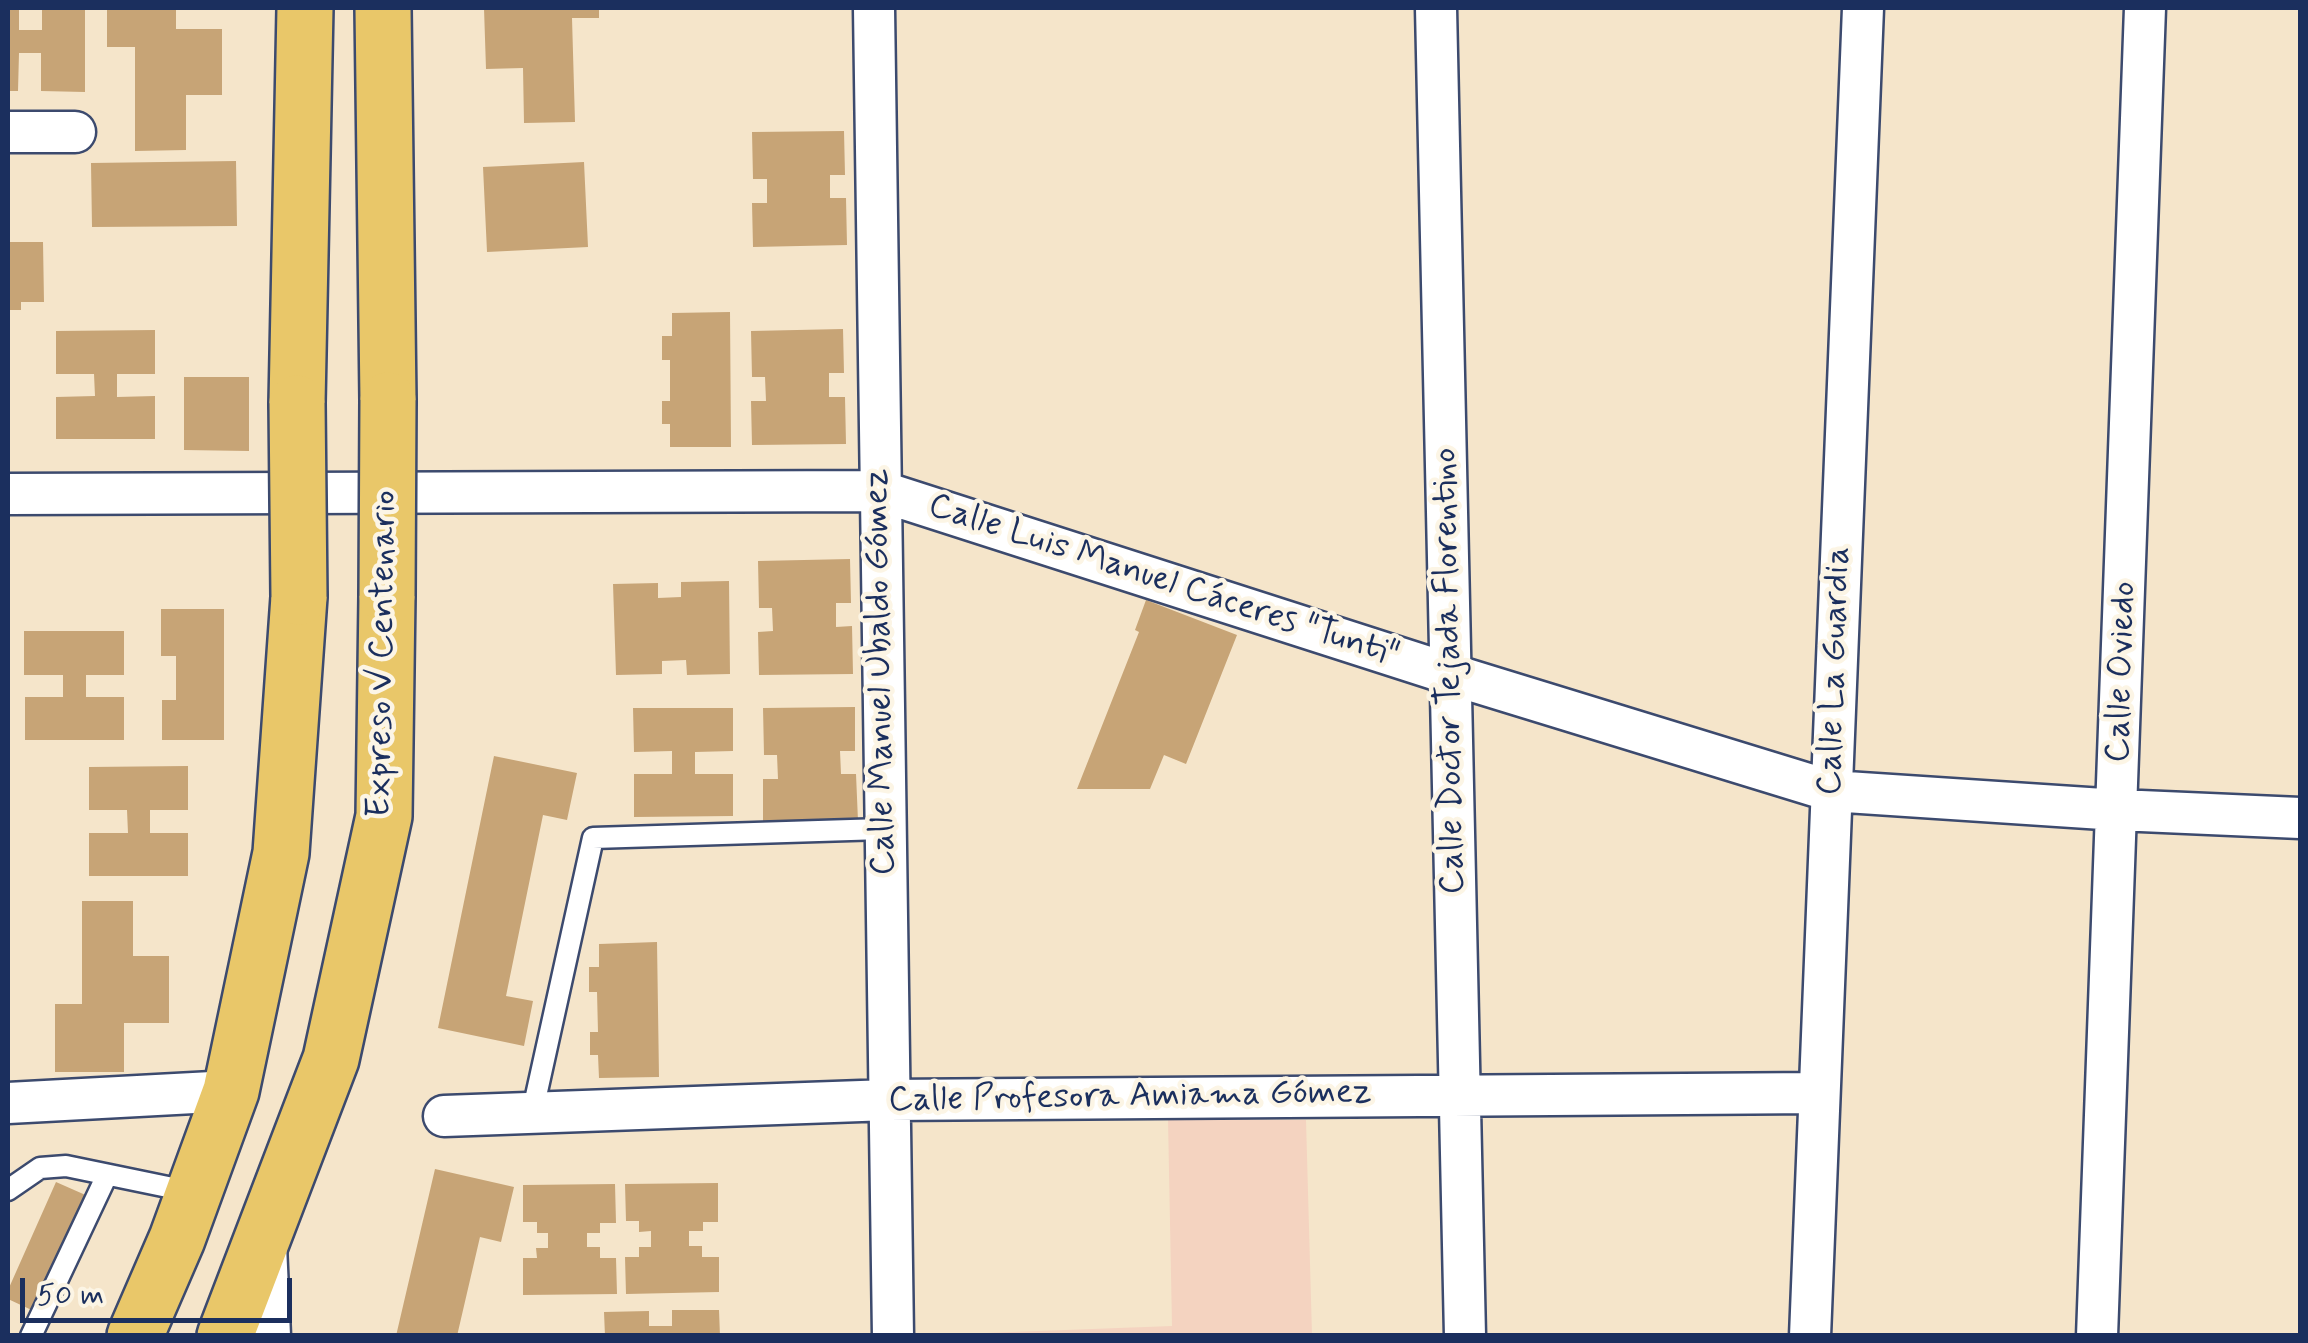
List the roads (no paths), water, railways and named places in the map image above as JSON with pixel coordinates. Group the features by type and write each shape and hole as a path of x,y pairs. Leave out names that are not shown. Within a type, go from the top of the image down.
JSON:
{"main road":[{"path":"136,1336 231,1091 282,852 299,598 297,403 306,8"},
{"name":"Expreso V Centenario","path":"225,1336 331,1059 384,816 388,400 384,8"}],"street":[{"name":"Calle Manuel Ubaldo Gómez","path":"874,8 892,1336"},
{"name":"Calle Doctor Tejada Florentino","path":"1436,8 1465,1336"},
{"name":"Calle La Guardia","path":"1810,1336 1863,8"},
{"name":"Calle Oviedo","path":"2098,1336 2144,8"},
{"path":"8,132 75,132"},
{"name":"Calle Luis Manuel Cáceres \"Tunti\"","path":"8,494 880,491 1453,675 1831,791 2300,818"},
{"path":"8,1104 231,1091"},
{"name":"Calle Profesora Amiama Gómez","path":"444,1116 889,1100 1817,1093"},
{"path":"266,1232 270,1336"}],"lane":[{"path":"532,1114 593,838 884,829"},
{"path":"8,1190 40,1168 66,1166 194,1193"},
{"path":"30,1336 107,1175"}]}
